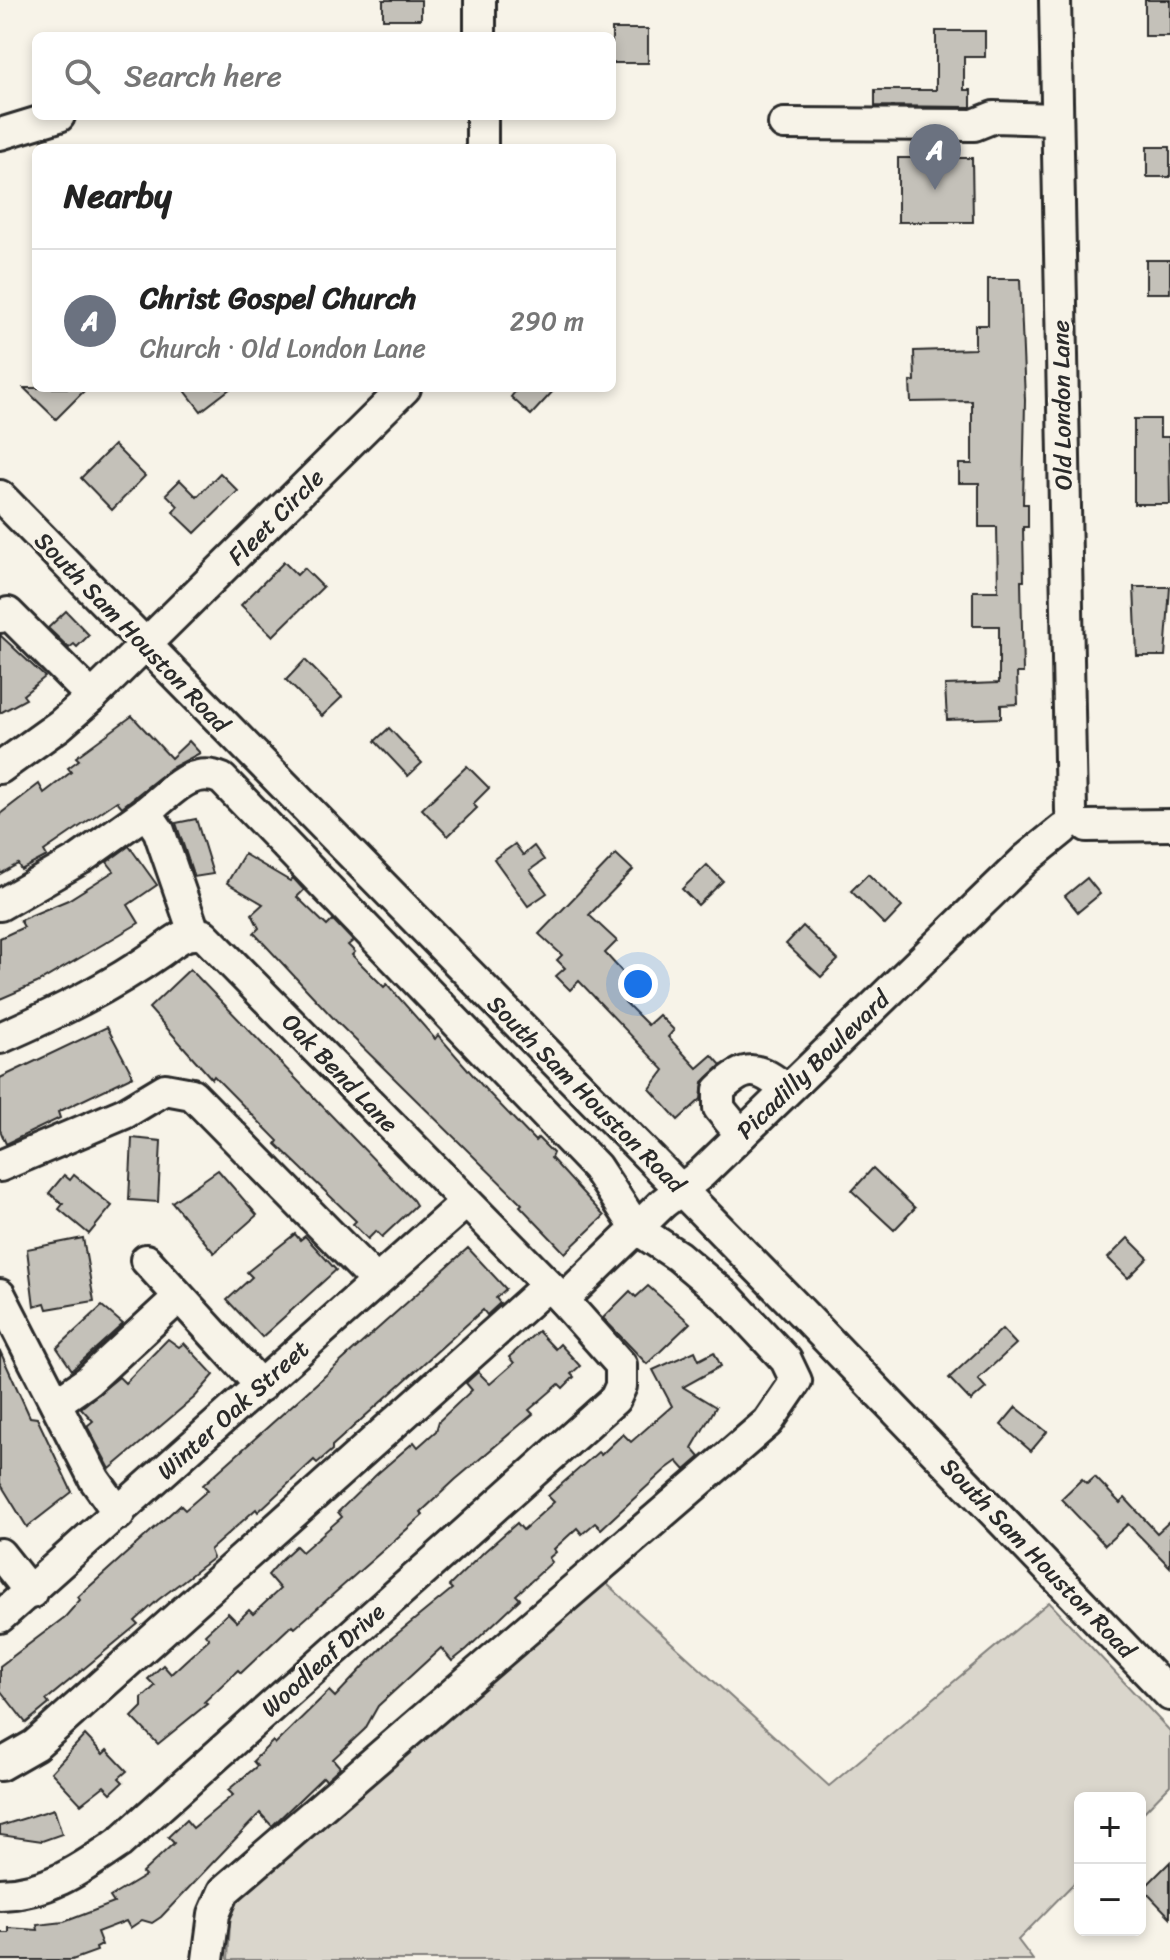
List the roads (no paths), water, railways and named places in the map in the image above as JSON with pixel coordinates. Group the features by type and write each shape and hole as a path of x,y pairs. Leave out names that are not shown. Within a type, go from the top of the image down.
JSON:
{"street":[{"path":"480,0 480,32"},
{"name":"Old London Lane","path":"1055,0 1055,119 1074,822"},
{"path":"784,124 974,125 994,117 1055,119"},
{"path":"0,134 46,120"},
{"path":"482,120 482,144"},
{"name":"Fleet Circle","path":"0,768 60,725 92,697 401,392"},
{"name":"South Sam Houston Road","path":"0,496 682,1191 1170,1695"},
{"path":"0,617 8,613 92,697"},
{"path":"0,905 80,859 192,775 208,773 222,779 596,1167 637,1229 678,1256 728,1298 786,1360 796,1381 768,1422 224,1891 214,1914 208,1960"},
{"path":"0,1038 76,1005 125,977 184,935 194,932 159,831 146,812"},
{"path":"1074,822 1170,825"},
{"name":"Picadilly Boulevard","path":"0,1765 35,1745 556,1292 637,1229 663,1203 682,1191 1026,859 1074,822"},
{"name":"Oak Bend Lane","path":"194,932 212,941 556,1292 621,1365 621,1386"},
{"path":"741,1135 719,1108 719,1090 731,1079 755,1070 762,1071 786,1089"},
{"path":"0,1166 125,1113 165,1089 192,1094 376,1281"},
{"name":"Winter Oak Street","path":"0,1617 31,1593 466,1202"},
{"path":"146,1260 261,1386"},
{"path":"0,1295 95,1480 119,1514"},
{"path":"56,1403 88,1381 179,1297"},
{"name":"Woodleaf Drive","path":"0,1894 38,1890 57,1883 119,1843 615,1399 621,1386"},
{"path":"0,1554 31,1593"}],"place":[{"name":"Christ Gospel Church","path":"935,190"}]}
